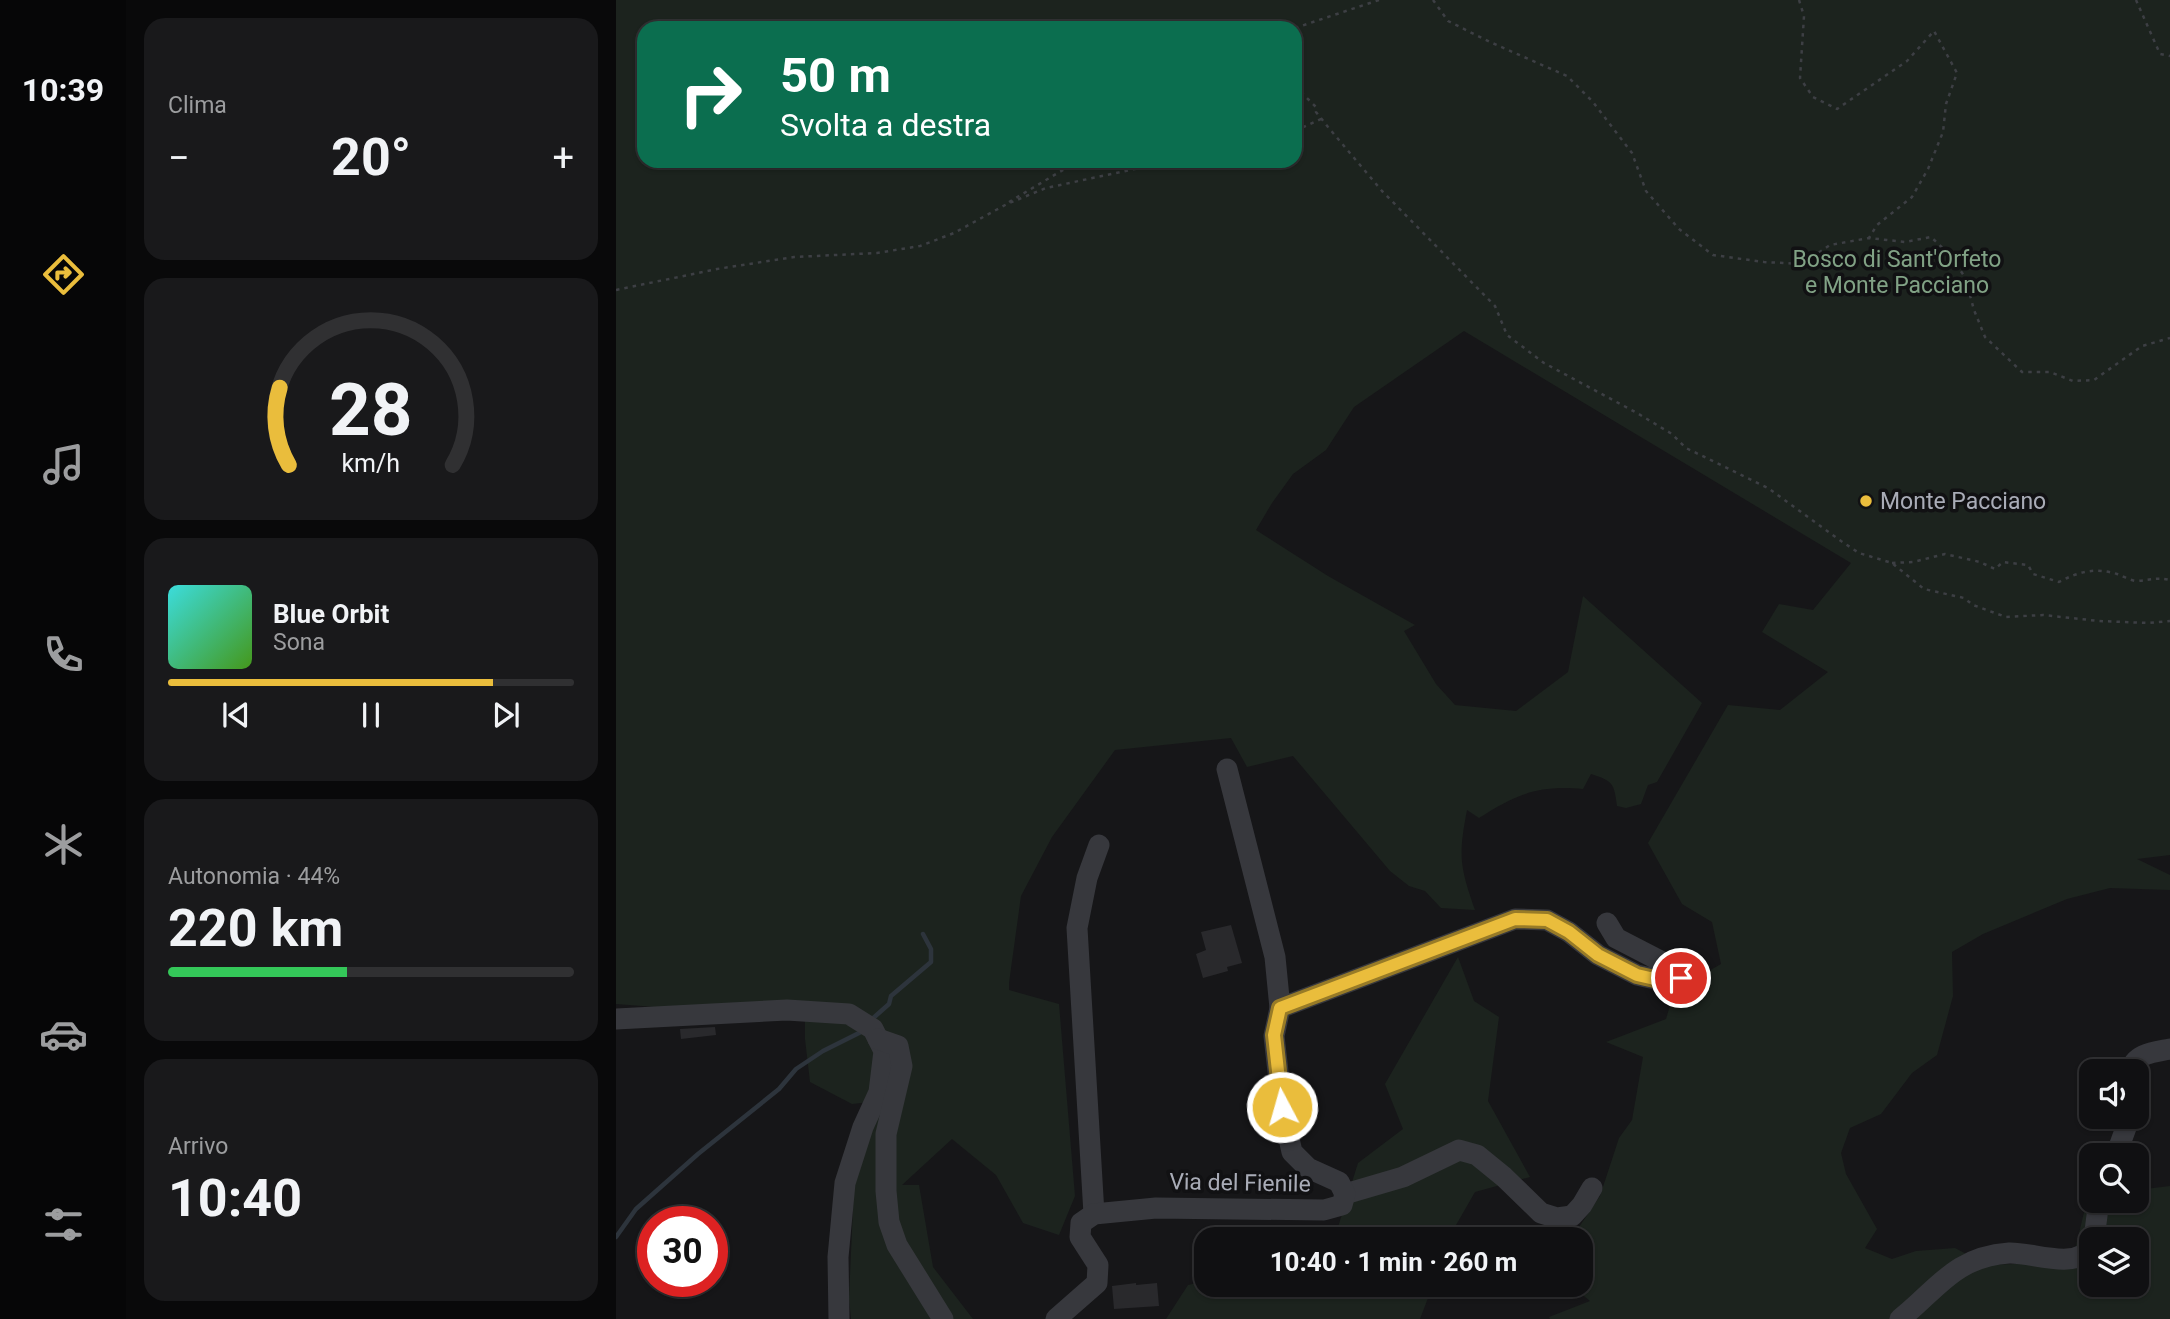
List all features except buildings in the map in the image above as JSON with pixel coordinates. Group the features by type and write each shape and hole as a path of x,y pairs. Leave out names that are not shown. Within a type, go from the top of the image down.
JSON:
{"street":[{"name":"Via del Fienile","path":"1094,1214 1156,1208 1324,1210 1342,1205 1345,1194 1339,1182 1308,1168 1292,1152 1282,1107 1274,1035 1280,1008 1275,957 1227,769"},
{"path":"1056,1319 1097,1283 1098,1265 1080,1237 1081,1223 1094,1214 1077,928 1087,878 1099,845"},
{"path":"1280,1008 1515,919 1547,920 1569,932 1598,955 1637,975 1672,983 1681,978 1676,969 1616,938 1607,923"},
{"path":"616,1019 787,1010 849,1014 873,1029 884,1051 879,1091 863,1127 845,1183 838,1257 839,1319"},
{"path":"878,1039 898,1046 902,1066 886,1134 889,1222 897,1245 943,1319"},
{"path":"2137,1059 2141,1055 2170,1049"},
{"path":"1345,1194 1403,1177 1459,1150 1477,1155 1541,1213 1556,1218 1572,1216 1583,1205 1592,1188"},
{"path":"1900,1319 1956,1268 1992,1256 2011,1253 2058,1258 2079,1257"}],"path":[{"path":"1302,26 1379,0"},
{"path":"1433,0 1448,21 1567,76 1592,102 1632,153 1646,191 1679,229 1713,255 1802,264 1830,245 1869,238 1905,242 1931,237 1948,253 1965,277 1985,337 2022,372 2050,372 2073,382 2094,380 2142,346 2170,338"},
{"path":"1799,0 1804,16 1800,78 1813,97 1837,108 1907,61 1934,31 1957,73 1946,104 1943,132 1928,169 1912,197 1877,225 1869,238"},
{"path":"2136,0 2160,54 2170,56"},
{"path":"1302,93 1382,191 1495,306 1507,335 1544,363 1672,434 1686,448 1768,488 1809,520 1859,553 1892,563 1913,562 1945,554 1980,562 1995,569 2003,562 2028,565 2032,574 2059,582 2093,570 2111,572 2134,582 2154,577 2170,580"},
{"path":"1302,128 1323,118"},
{"path":"1007,204 1014,197 1066,168"},
{"path":"616,290 717,269 794,257 877,253 920,246 954,233 1007,204 1046,188 1139,168"},
{"path":"1892,563 1924,589 1964,598 1973,605 2006,617 2043,615 2099,621 2170,621"}],"green space":[{"name":"Bosco di Sant'Orfeto e Monte Pacciano","path":"616,0 2170,0 2170,855 2137,859 2170,875 2170,890 2110,888 2067,899 1983,934 1952,952 1953,996 1937,1055 1912,1073 1881,1114 1850,1128 1841,1153 1846,1174 1877,1229 1865,1248 1892,1259 1916,1251 1955,1248 1987,1265 2072,1262 2079,1233 2079,1297 2149,1297 2149,1227 2080,1227 2084,1213 2149,1213 2149,1189 2170,1186 2170,1319 1550,1319 1549,1317 1590,1301 1585,1297 1593,1297 1593,1227 1579,1227 1600,1196 1619,1138 1632,1120 1643,1057 1606,1042 1666,1019 1677,982 1700,976 1721,964 1712,922 1682,904 1648,843 1728,705 1780,710 1828,672 1762,632 1779,604 1813,610 1851,563 1464,331 1354,407 1326,450 1293,474 1256,530 1328,576 1415,625 1404,631 1436,684 1455,705 1516,711 1568,672 1583,596 1702,703 1657,782 1648,785 1641,804 1626,808 1617,806 1611,784 1591,774 1583,789 1553,788 1528,793 1479,818 1467,810 1462,839 1462,861 1475,910 1441,908 1425,891 1409,886 1390,871 1293,756 1247,767 1231,738 1115,750 1052,837 1021,896 1009,983 1009,990 1059,1004 1075,1196 1059,1235 1023,1223 996,1175 952,1139 902,1185 919,1185 933,1267 973,1319 851,1319 849,1298 854,1185 880,1101 852,1104 810,1082 805,1039 805,1004 708,1011 616,1004"},
{"path":"1458,957 1474,1001 1499,1017 1488,1101 1530,1177 1475,1192 1455,1227 1338,1227 1358,1163 1403,1129 1385,1084"},
{"path":"1194,1284 1194,1297 1428,1297 1420,1319 1166,1319 1188,1285"}],"waterway":[{"path":"871,1020 889,1004 891,996 931,962 931,949 923,934"},
{"path":"616,1237 636,1209 698,1154 779,1089 796,1069 823,1051 861,1032"}],"place":[{"name":"Monte Pacciano","path":"1866,501"}],"route":[{"path":"1282,1107 1274,1035 1280,1008 1515,919 1547,920 1569,932 1598,955 1637,975 1672,983 1681,978"}]}
